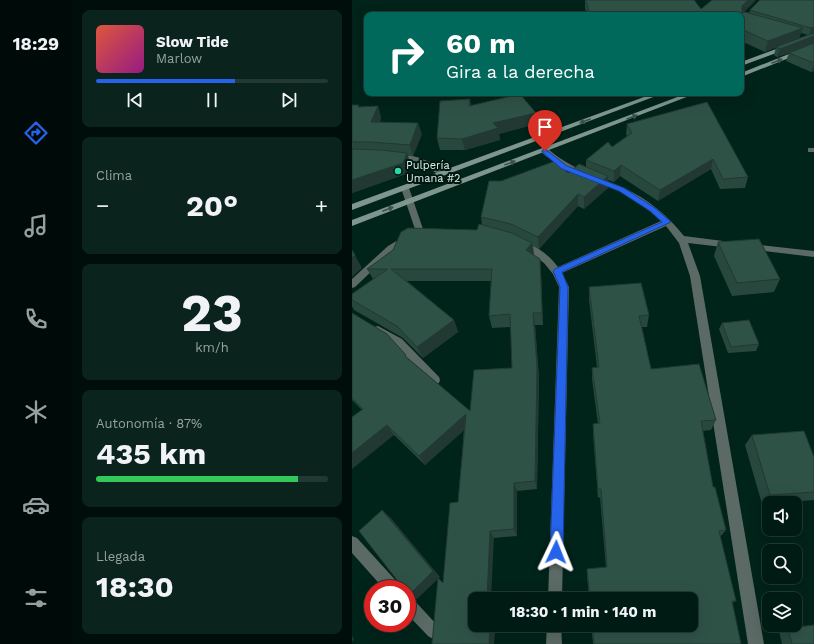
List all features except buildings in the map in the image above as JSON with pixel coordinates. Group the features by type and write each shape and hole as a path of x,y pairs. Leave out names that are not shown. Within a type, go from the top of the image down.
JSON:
{"street":[{"path":"803,36 812,38"},
{"path":"744,63 812,38"},
{"path":"744,74 814,46"},
{"path":"352,207 652,96"},
{"path":"352,223 545,151 686,96"},
{"path":"545,151 565,168 622,190 667,222 682,239 695,276 756,644"},
{"path":"386,157 419,160 432,165 443,173"},
{"path":"352,285 391,248 424,232 409,201 405,188"},
{"path":"558,271 667,222"},
{"path":"682,239 814,254"},
{"path":"511,240 537,252 558,271 564,287 555,592"},
{"path":"372,326 398,342 435,380"},
{"path":"352,543 386,580"},
{"path":"416,613 433,631"},
{"path":"554,632 554,644"}],"place":[{"name":"Pulpería Umana #2","path":"398,171"}],"route":[{"path":"545,151 565,168 622,190 667,222 558,271 564,287 556,552"}]}
